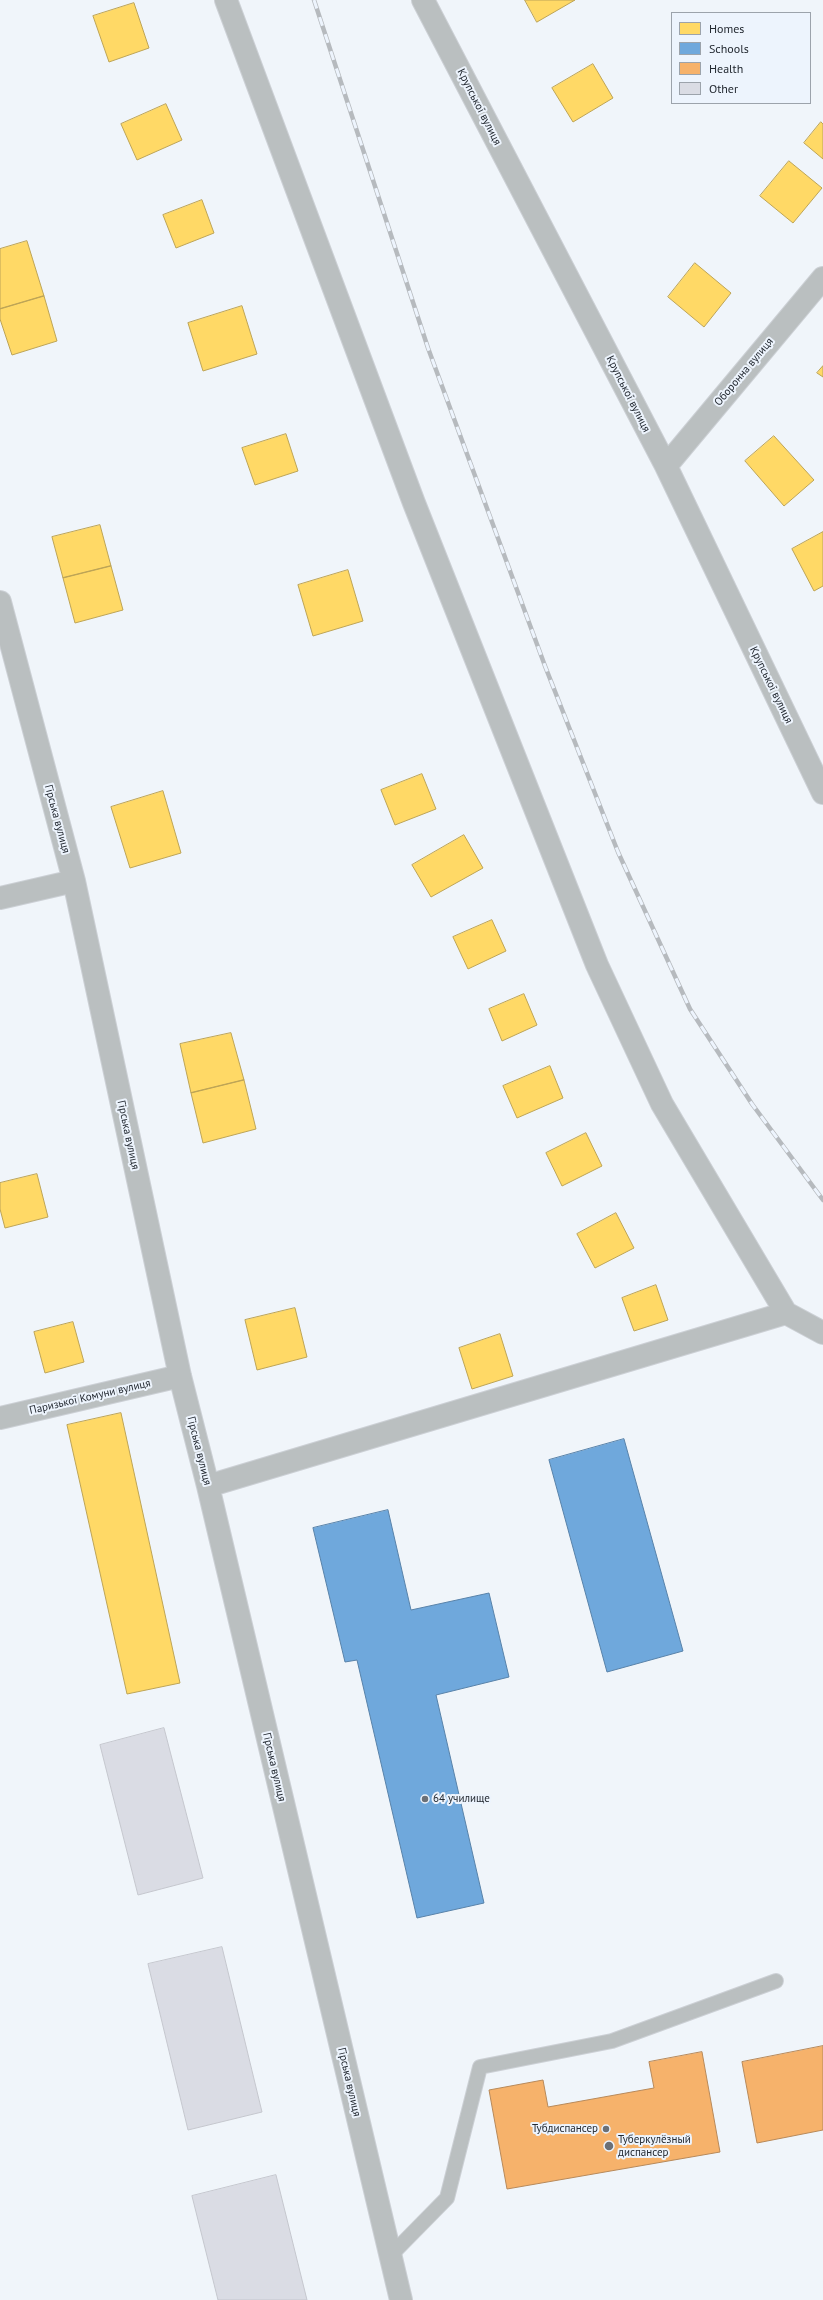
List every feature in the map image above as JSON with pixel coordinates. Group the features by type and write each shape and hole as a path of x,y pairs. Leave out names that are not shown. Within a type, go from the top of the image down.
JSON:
{"street":[{"path":"226,0 414,503 597,965 662,1104 786,1313 823,1333"},
{"name":"Крупської вулиця","path":"423,0 666,466 823,794"},
{"name":"Оборонна вулиця","path":"666,466 823,278"},
{"name":"Гірська вулиця","path":"0,602 74,881 180,1376 208,1486 401,2300"},
{"path":"0,898 74,881"},
{"path":"208,1486 786,1313"},
{"name":"Паризької Комуни вулиця","path":"0,1418 180,1376"}],"lane":[{"path":"390,2256 447,2198 480,2067 612,2041 776,1981"}],"building: Homes":[{"path":"525,0 575,0 537,22"},
{"path":"134,3 149,48 109,62 93,16"},
{"path":"593,64 613,98 573,122 552,88"},
{"path":"166,104 182,140 137,160 121,124"},
{"path":"821,122 823,124 823,159 804,143"},
{"path":"789,161 822,188 793,223 760,196"},
{"path":"202,200 214,233 176,248 163,215"},
{"path":"27,241 44,296 0,309 0,249"},
{"path":"695,263 731,293 704,327 668,297"},
{"path":"44,296 57,341 12,355 0,319 0,309"},
{"path":"242,306 257,354 203,371 188,323"},
{"path":"823,366 823,377 817,373"},
{"path":"286,434 298,471 255,485 242,448"},
{"path":"774,436 814,480 784,506 745,461"},
{"path":"100,525 111,566 63,578 52,537"},
{"path":"823,532 823,586 814,591 792,549"},
{"path":"111,566 123,610 75,623 63,578"},
{"path":"348,570 363,621 313,636 298,585"},
{"path":"422,774 436,809 395,825 381,790"},
{"path":"163,791 181,853 130,868 111,807"},
{"path":"464,835 483,868 431,897 412,865"},
{"path":"492,920 506,951 468,969 453,937"},
{"path":"524,994 537,1025 502,1041 489,1009"},
{"path":"231,1033 244,1080 191,1093 180,1044"},
{"path":"550,1066 563,1098 517,1118 503,1086"},
{"path":"244,1080 256,1129 203,1143 191,1093"},
{"path":"586,1133 602,1166 562,1186 546,1153"},
{"path":"37,1174 48,1217 5,1228 0,1209 0,1183"},
{"path":"616,1213 634,1248 595,1268 577,1234"},
{"path":"656,1285 668,1320 634,1331 622,1298"},
{"path":"295,1308 307,1357 257,1370 245,1320"},
{"path":"73,1322 84,1362 45,1373 34,1332"},
{"path":"500,1334 513,1376 472,1389 459,1348"},
{"path":"121,1413 180,1683 127,1694 67,1425"}],"building: Schools":[{"path":"624,1439 683,1651 607,1672 549,1460"},
{"name":"64 училище","path":"388,1510 411,1610 489,1593 509,1677 436,1695 484,1903 417,1918 357,1660 345,1662 313,1528"}],"building: Health":[{"path":"823,2046 823,2130 757,2143 742,2062"},
{"name":"Тубдиспансер","path":"702,2052 720,2152 507,2189 489,2090 543,2080 548,2107 654,2088 649,2062"}],"building: Other":[{"path":"164,1728 203,1878 138,1895 100,1745"},
{"path":"222,1947 262,2112 188,2130 148,1964"},
{"path":"276,2175 307,2300 218,2300 192,2196"}],"railway":[{"path":"314,0 428,348 545,666 618,852 690,1009 752,1104 823,1200"}],"place":[{"name":"64 училище","path":"425,1799"},
{"name":"Тубдиспансер","path":"606,2129"},
{"name":"Туберкулёзный диспансер","path":"609,2146"}]}
